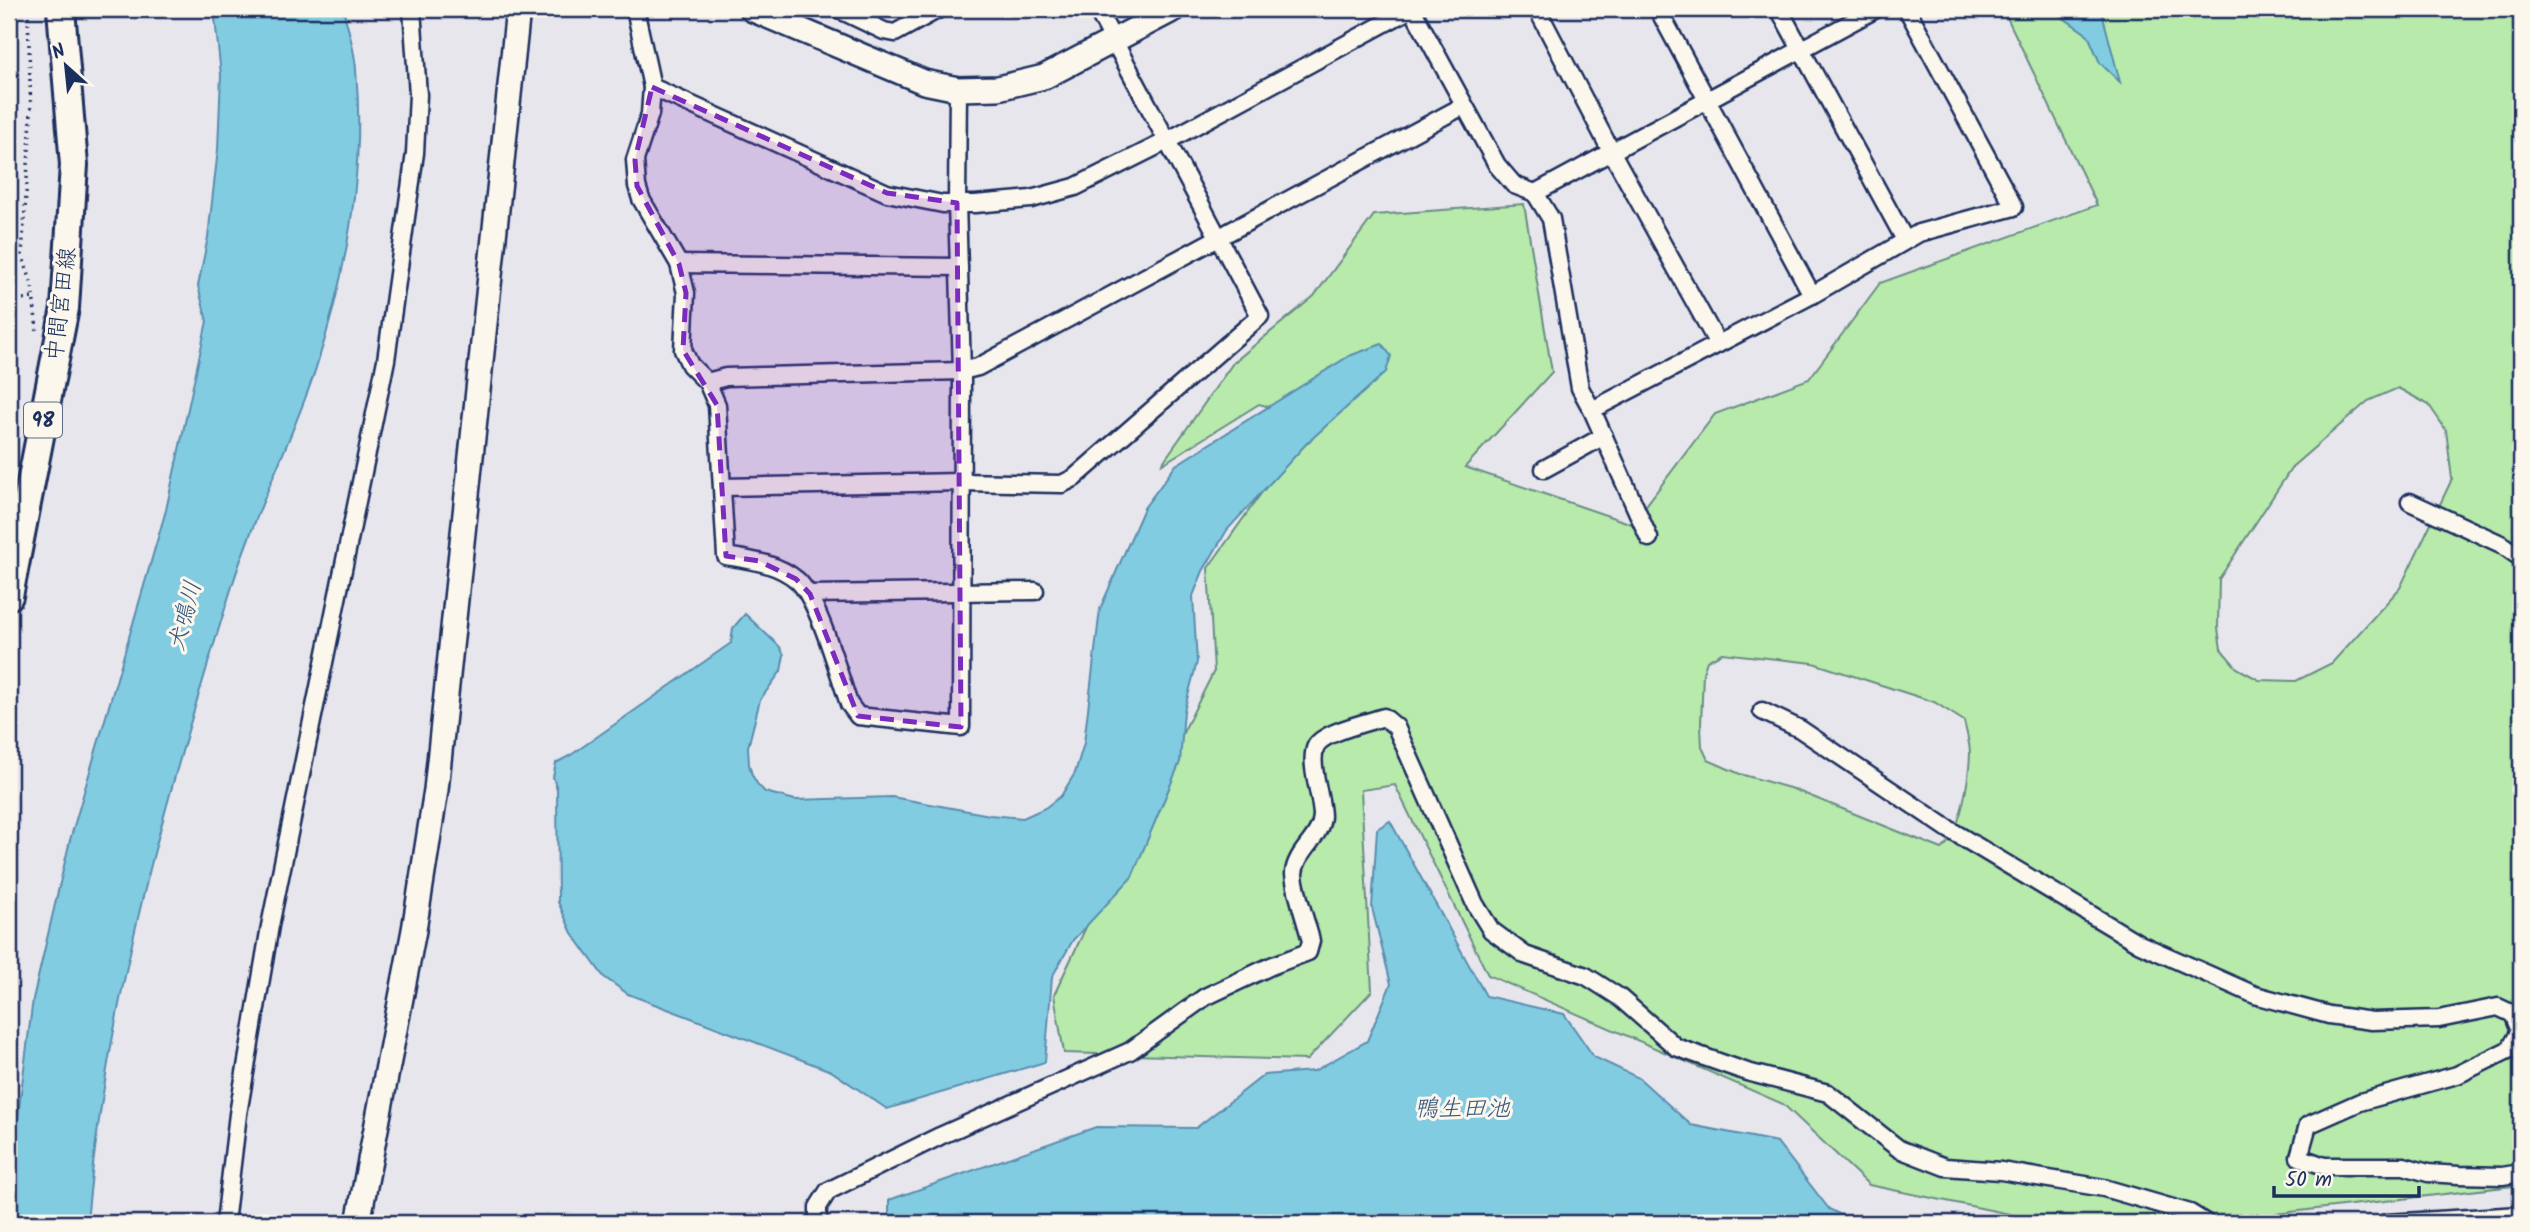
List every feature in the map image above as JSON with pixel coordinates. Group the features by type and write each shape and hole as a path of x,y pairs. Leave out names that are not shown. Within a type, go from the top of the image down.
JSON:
{"main road":[{"name":"中間宮田線","path":"9,596 65,308 74,165 61,9"}],"street":[{"path":"225,1223 238,1114 270,926 386,360 415,153 418,95 411,9"},
{"path":"358,1223 414,930 436,790 518,9"},
{"path":"635,9 652,87 650,114 635,160 636,186 680,264 686,293 683,350 691,365 706,382 717,405 726,556 759,561 796,579 810,594 849,704 858,716 961,727 962,370 957,203 958,89"},
{"path":"751,9 924,82 958,89 999,88 1045,78 1174,9"},
{"path":"838,9 884,31 895,33 939,9"},
{"path":"723,487 960,482 1062,484 1074,478 1260,316 1097,9"},
{"path":"652,87 887,193 943,204 1031,199 1075,187 1167,141 1412,9 1463,106 1505,175 1514,185 1535,193 1551,219 1580,388 1649,538"},
{"path":"1537,9 1611,151 1718,344"},
{"path":"1658,9 1812,295"},
{"path":"1779,9 1905,240"},
{"path":"1535,193 1876,9"},
{"path":"1592,410 1812,295 1919,233 2014,207 1907,9"},
{"path":"706,382 726,377 962,370 978,367 1463,106"},
{"path":"680,264 959,267"},
{"path":"1544,469 1604,436"},
{"path":"2410,502 2501,544 2521,558"},
{"path":"810,594 1035,591"},
{"path":"1762,712 1800,729 1950,830 2140,944 2255,995 2329,1015 2372,1021 2439,1019 2498,1007 2513,1014 2520,1031 2510,1049 2457,1075 2360,1102 2308,1125 2299,1157 2324,1166 2404,1166 2428,1173 2459,1175 2502,1176 2521,1173"},
{"path":"818,1223 818,1207 828,1191 940,1136 1130,1051 1205,998 1308,952 1311,941 1294,875 1297,861 1321,822 1314,756 1316,745 1326,736 1384,717 1396,727 1475,904 1491,930 1525,955 1586,976 1619,997 1676,1048 1746,1072 1828,1093 1899,1149 1945,1167 2001,1171 2104,1188 2190,1213 2206,1223"},
{"path":"2386,1223 2521,1215"}],"path":[{"path":"28,9 31,119 22,254 32,285 37,333"},
{"path":"9,300 34,299"}],"highlighted area":[{"path":"652,87 887,193 957,203 961,727 858,716 810,594 796,579 759,561 726,556 717,405 683,350 686,293 679,264 637,186 635,160"}],"green space":[{"path":"2003,9 2521,9 2521,1185 2223,1220 2053,1223 1869,1185 1783,1104 1488,975 1395,785 1361,790 1372,991 1307,1060 1064,1053 1054,995 1214,671 1208,568 1314,419 1259,404 1161,465 1233,363 1314,296 1374,215 1524,204 1552,372 1465,467 1632,524 1715,414 1809,379 1880,283 2097,205","holes":["2398,388 2429,405 2446,430 2452,479 2400,588 2332,663 2296,681 2259,680 2237,668 2221,649 2218,628 2219,579 2293,466 2368,401","1722,653 1813,663 1934,702 1964,721 1970,750 1968,777 1959,819 1949,841 1942,849 1793,789 1740,774 1708,760 1702,747 1703,673 1707,661"]}],"water":[{"name":"犬鳴川","path":"214,9 343,9 354,55 358,108 355,185 344,262 314,374 243,554 163,817 124,978 96,1141 87,1223 9,1223 9,1186 33,999 70,840 166,510 207,321 198,286 208,237 218,149 221,75"},
{"path":"2054,9 2101,9 2120,82 2100,63 2088,35"},
{"path":"1382,344 1391,356 1386,372 1306,444 1227,530 1203,571 1193,596 1197,662 1184,711 1180,762 1132,877 1073,940 1052,977 1045,1062 887,1109 831,1071 628,994 604,977 572,933 558,902 557,789 553,777 556,763 731,643 733,628 745,614 780,647 784,655 781,671 760,700 748,747 752,775 765,792 795,800 892,797 990,815 1023,818 1045,808 1061,796 1075,773 1084,743 1100,609 1144,508 1176,465 1349,356"},
{"name":"鴨生田池","path":"1390,821 1486,996 1564,1014 1594,1057 1639,1078 1691,1125 1777,1142 1829,1209 1857,1223 887,1223 889,1200 1096,1127 1196,1128 1264,1075 1314,1071 1367,1041 1391,984 1372,908 1377,829"}]}
